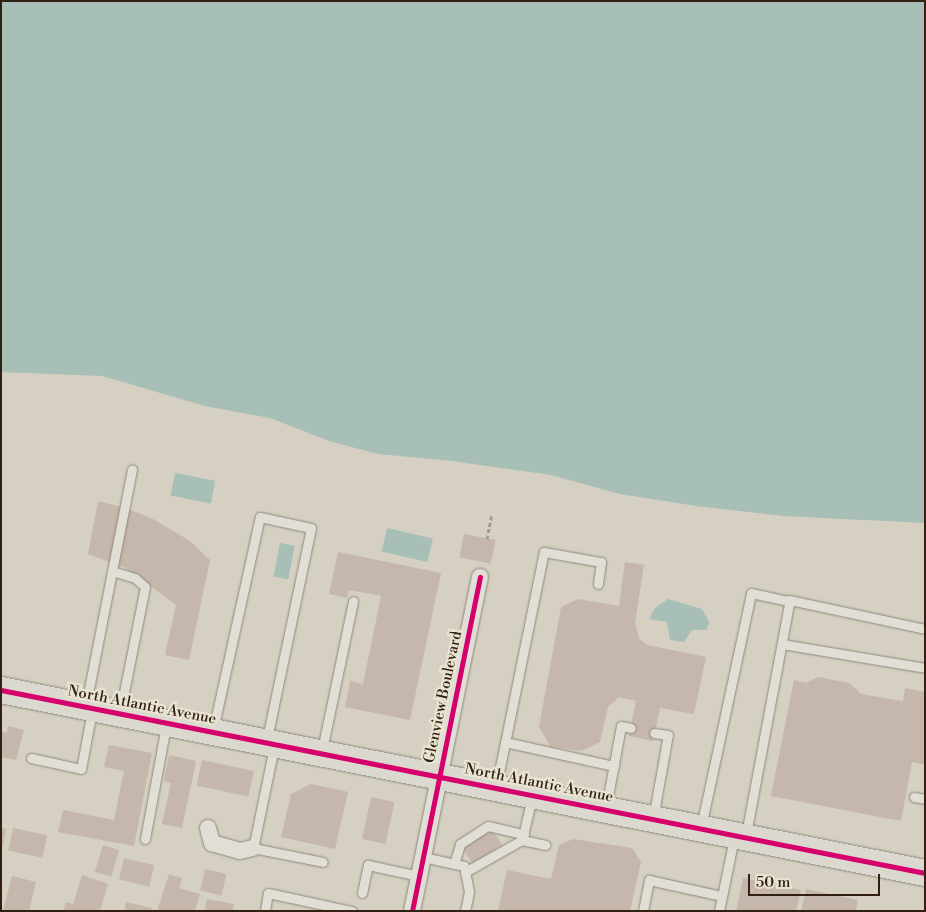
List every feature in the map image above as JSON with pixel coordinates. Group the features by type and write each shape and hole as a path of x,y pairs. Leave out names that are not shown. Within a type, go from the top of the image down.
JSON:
{"main road":[{"name":"North Atlantic Avenue","path":"1,690 925,873"}],"street":[{"name":"Glenview Boulevard","path":"412,911 480,577"},
{"path":"208,828 212,843 240,851 252,848"}],"lane":[{"path":"31,758 81,769 89,708 112,571 132,469"},
{"path":"213,732 260,517 312,528 270,743 252,848 323,862"},
{"path":"496,787 544,552 601,562 598,584"},
{"path":"112,571 135,578 146,587 120,714"},
{"path":"701,828 751,593 925,629"},
{"path":"322,753 353,601"},
{"path":"719,911 754,794 790,601"},
{"path":"782,644 925,668"},
{"path":"145,839 167,723"},
{"path":"605,809 621,726 631,728"},
{"path":"653,818 668,735 654,732"},
{"path":"505,742 614,766"},
{"path":"465,872 523,837 533,794"},
{"path":"914,797 925,799"},
{"path":"454,864 460,844 488,826 545,844"},
{"path":"423,857 464,866 469,892 465,911"},
{"path":"362,893 368,865 419,876"},
{"path":"642,911 649,880 722,896"},
{"path":"265,911 268,894 352,911"}],"path":[{"path":"487,539 492,514"}],"water":[{"path":"1,1 925,1 925,523 783,516 696,506 620,494 551,475 452,461 378,454 329,441 270,418 205,406 102,376 1,372"},
{"path":"175,473 215,481 211,503 171,496"},
{"path":"387,528 433,539 427,562 382,551"},
{"path":"280,543 295,546 288,579 274,576"},
{"path":"668,599 702,609 709,622 707,630 692,630 684,642 670,640 667,622 649,619 655,608"}],"building":[{"path":"98,501 126,508 153,519 190,541 210,560 189,660 165,655 176,605 126,568 88,554"},
{"path":"464,534 495,540 491,564 459,558"},
{"path":"338,552 441,573 410,720 345,707 350,681 363,684 381,596 349,590 347,598 329,594"},
{"path":"625,562 644,565 635,623 639,638 647,645 706,657 694,714 660,708 653,741 629,736 636,701 619,697 608,707 600,742 581,751 550,746 539,727 561,607 578,599 619,606"},
{"path":"818,677 849,683 861,694 903,701 905,688 925,692 925,765 912,762 901,821 771,796 794,680 806,683"},
{"path":"8,726 24,730 16,760 1,757 1,731 7,733"},
{"path":"109,745 152,753 134,846 58,832 63,810 114,820 124,771 104,767"},
{"path":"169,755 196,761 182,828 162,824 171,783 164,781"},
{"path":"202,760 254,771 248,796 197,785"},
{"path":"311,784 348,792 335,849 281,837 291,794"},
{"path":"371,797 394,802 386,844 362,839"},
{"path":"1,828 6,829 2,849 1,849"},
{"path":"13,828 47,835 42,858 8,850"},
{"path":"492,829 502,845 472,864 462,848"},
{"path":"573,839 632,848 641,862 630,911 498,911 507,870 551,879 559,845"},
{"path":"103,845 119,850 111,877 95,872"},
{"path":"124,858 154,865 149,886 119,879"},
{"path":"205,869 226,874 221,895 200,890"},
{"path":"169,874 182,878 179,888 200,894 195,911 157,911"},
{"path":"82,875 108,884 100,911 63,911 66,902 73,904"},
{"path":"12,876 36,882 29,911 3,911"},
{"path":"743,878 801,890 796,911 736,911"},
{"path":"806,889 858,900 856,911 801,911"},
{"path":"207,899 234,904 233,911 204,911"},
{"path":"126,902 152,908 151,911 124,911"}],"cycle path":[{"path":"412,911 480,577"},
{"path":"1,690 925,873"}]}
